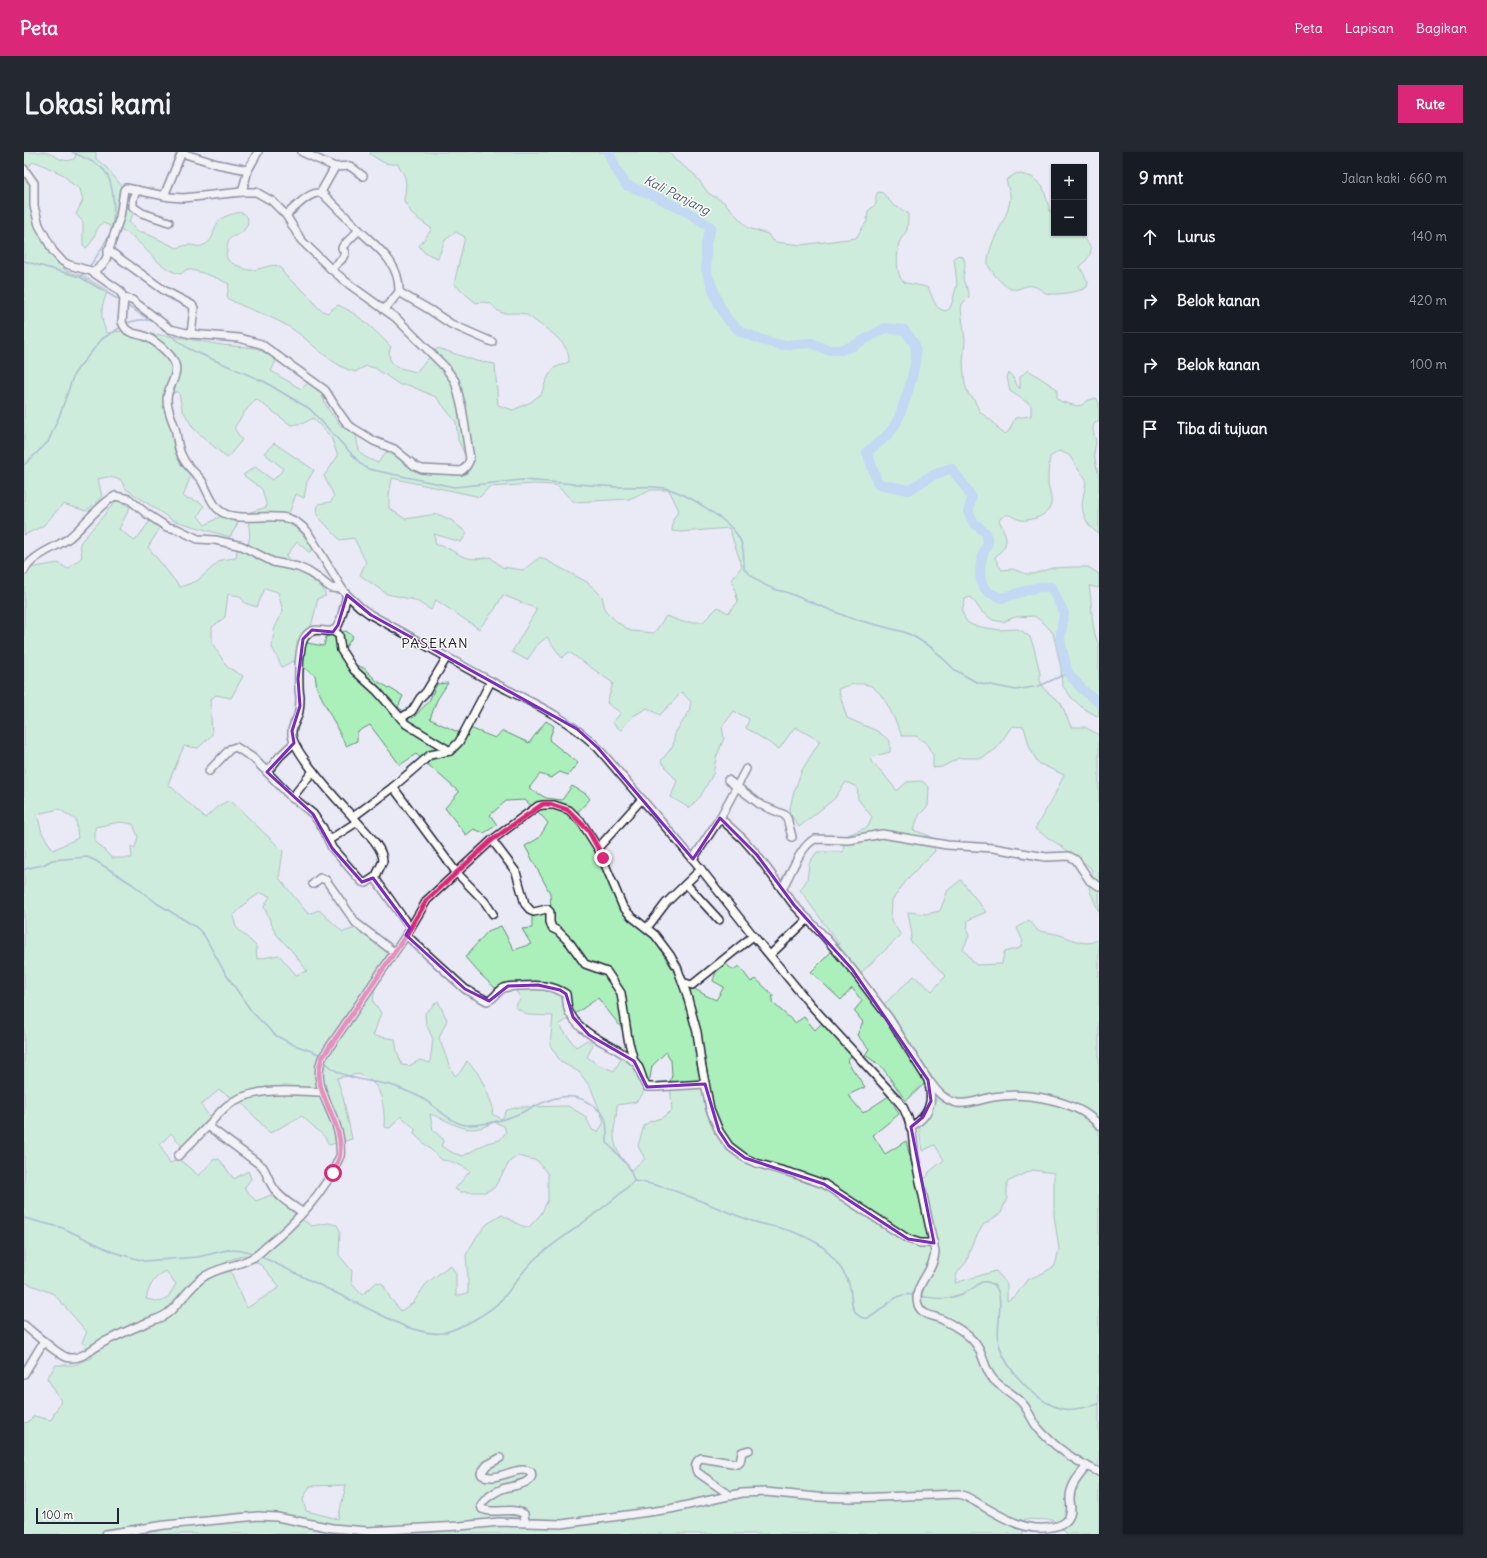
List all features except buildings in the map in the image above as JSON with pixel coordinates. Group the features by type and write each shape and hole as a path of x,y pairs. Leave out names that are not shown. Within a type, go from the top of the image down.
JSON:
{"street":[{"path":"242,192 248,170 258,152"},
{"path":"302,152 335,167 350,166 363,176"},
{"path":"164,196 182,153 217,164 248,170"},
{"path":"321,192 335,167"},
{"path":"24,169 34,183 34,206 39,225 53,251 62,261 92,272 116,287 124,298 132,300 170,329 191,334 239,338 261,344 325,390 348,424 374,441 394,449 415,466 428,470 461,471 466,469 470,459 462,408 455,381 446,367 396,318 350,285 331,269 301,240 286,215 272,201 261,194 256,192 242,192 183,198 164,196 126,188 124,190 120,217 102,265 92,272"},
{"path":"136,190 133,198 134,207 142,213 169,222"},
{"path":"286,215 315,192 321,192 391,261 397,273 399,292 385,310"},
{"path":"331,269 344,256 345,253 342,248 343,246 359,230"},
{"path":"108,250 165,291 192,305 194,308 191,334"},
{"path":"399,292 451,324 492,342"},
{"path":"124,298 122,322 127,329 136,335 144,336 152,340 171,357 175,364 175,374 167,397 168,407 176,430 179,451 184,462 201,481 217,508 231,516 282,517 291,519 300,524 307,531 344,592 371,615 549,712 577,729 598,748 693,859 753,936 809,1003 895,1097 903,1107 910,1127 918,1172 934,1243 935,1252 933,1263 919,1287 917,1296 920,1308 925,1314 942,1319 974,1342 993,1379 1023,1404 1034,1423 1070,1457 1099,1472"},
{"path":"24,571 32,560 69,537 103,505 115,496 129,500 168,528 177,529 198,539 215,540 242,546 273,562 298,567 307,571 331,588 344,592"},
{"path":"333,631 338,625 344,592"},
{"path":"209,771 230,749 236,748 253,758 292,798 312,814 329,840 332,848 362,882 366,883 375,877 383,861 383,857 372,838 313,771 294,743 292,731 300,706 298,679 304,639 312,630 333,631 339,635 341,650 354,670 377,691 406,724 450,751"},
{"path":"401,718 412,711 420,698 426,692 447,657"},
{"path":"329,840 422,763 430,754 450,751 459,742 468,728 491,681"},
{"path":"267,772 280,756 294,743"},
{"path":"693,859 720,818 746,769"},
{"path":"292,798 313,771"},
{"path":"728,780 761,805 785,815 792,837"},
{"path":"393,787 456,872 485,902 493,914"},
{"path":"598,848 642,799"},
{"path":"24,1325 64,1357 72,1358 87,1353 102,1343 167,1314 200,1280 207,1275 215,1270 233,1266 256,1255 273,1241 314,1199 333,1173 340,1154 340,1140 336,1122 322,1092 318,1074 319,1065 322,1058 408,931 427,900 492,840 538,806 550,804 568,810 582,823 598,848 623,907 655,935 670,955 682,982 697,1032 710,1108 719,1131 729,1146 756,1164 795,1174 824,1184 908,1239 920,1243 934,1243"},
{"path":"720,818 757,854 782,889 829,941 861,981 889,1018 928,1080 941,1095 958,1103 969,1103 1007,1096 1042,1098 1078,1109 1094,1118 1099,1124"},
{"path":"782,889 802,851 811,841 815,839 849,840 882,834 947,845 993,848 1046,858 1069,856 1076,860 1090,881 1099,886"},
{"path":"492,840 516,872 526,904 531,911 534,912 547,909 550,912 550,922 552,928 558,931 570,943 585,964 607,972 620,993 628,1039 634,1061 645,1085 650,1088 705,1084"},
{"path":"647,928 666,903 701,869"},
{"path":"375,877 408,931 465,989 487,1001 491,1000 500,991 508,986 538,985 548,986 560,990 566,994 570,1013 589,1035 634,1061"},
{"path":"313,884 320,878 326,880 356,923 394,952"},
{"path":"686,884 719,920"},
{"path":"770,955 808,919"},
{"path":"682,982 692,985 753,936"},
{"path":"910,1127 923,1117 931,1101 931,1091 928,1080"},
{"path":"178,1156 228,1105 244,1097 281,1091 322,1092"},
{"path":"208,1126 263,1167 276,1193 302,1212"},
{"path":"24,1374 44,1341"},
{"path":"731,1496 697,1472 695,1468 696,1463 701,1458 738,1464 740,1462 742,1452 749,1450"},
{"path":"500,1458 484,1468 481,1473 482,1476 492,1478 524,1469 531,1472 532,1476 530,1479 518,1485 502,1489 483,1501 481,1506 482,1509 495,1512 518,1511 524,1514 526,1522"},
{"path":"106,1534 177,1523 258,1516 277,1517 332,1528 367,1531 460,1526 499,1522 562,1524 670,1509 753,1492 853,1498 954,1494 963,1495 1005,1518 1022,1525 1046,1531 1067,1521 1071,1510 1070,1500 1072,1486 1087,1466"}],"highlighted area":[{"path":"347,595 371,615 577,729 598,748 693,859 720,818 757,855 794,905 852,969 928,1080 931,1101 923,1117 911,1127 934,1243 908,1239 824,1184 745,1158 729,1146 719,1131 705,1084 647,1087 634,1061 589,1035 573,1017 566,994 560,990 538,985 508,986 489,1001 465,989 406,935 410,928 373,878 362,882 332,848 313,814 267,772 294,743 292,731 300,706 298,679 303,639 312,630 333,632 338,625"}],"green space":[{"path":"24,152 43,152 67,161 75,158 76,152 96,152 96,159 106,167 128,195 133,214 129,222 138,232 143,232 177,248 188,245 204,245 212,238 220,220 236,213 245,214 248,220 246,228 238,235 230,238 229,241 226,256 230,262 249,270 256,270 274,265 280,267 284,274 307,294 321,310 327,313 338,305 353,313 373,329 391,347 389,352 390,360 396,367 416,372 438,348 476,361 495,364 498,405 513,410 531,402 542,393 546,380 554,368 569,362 563,344 559,339 527,315 520,313 503,313 499,312 487,302 476,303 454,284 465,237 456,232 445,240 438,258 425,253 419,246 432,229 413,215 404,201 406,185 405,177 398,164 383,162 370,154 371,152 669,152 674,159 695,175 708,193 724,202 748,228 768,234 771,239 776,242 801,245 856,238 867,221 868,211 876,204 876,196 878,192 883,193 893,205 908,213 907,229 900,241 898,252 897,264 901,279 906,283 928,288 936,305 942,310 946,311 950,308 957,284 954,258 958,255 963,257 965,265 963,280 969,294 969,297 962,304 961,309 965,340 963,363 965,385 969,395 973,398 980,412 1005,434 1009,431 1015,418 1031,416 1031,405 1010,391 1007,377 1009,373 1020,389 1020,377 1028,370 1057,389 1057,399 1062,402 1077,406 1096,398 1099,403 1099,422 1096,422 1093,426 1093,431 1096,442 1094,452 1099,475 1099,534 1085,519 1082,504 1086,479 1069,455 1059,451 1050,457 1049,460 1048,485 1051,502 1049,509 1041,516 1036,518 1021,520 1010,515 1005,515 999,520 1005,535 1006,543 995,557 1002,570 1012,569 1027,574 1033,574 1052,568 1088,567 1099,574 1099,588 1089,586 1094,631 1099,645 1099,717 1083,708 1071,697 1062,685 1061,668 1053,633 1044,623 1034,616 1015,617 1003,622 993,620 982,612 971,597 965,599 962,611 966,621 975,626 1000,630 1017,629 1030,637 1040,673 1040,681 1046,691 1061,703 1071,727 1085,727 1099,735 1099,912 1089,889 1092,869 1076,856 1035,829 1064,775 1038,763 1030,748 1024,727 1012,726 996,749 982,758 959,758 942,767 933,768 933,755 926,743 916,736 902,736 893,715 879,692 868,685 849,685 838,689 847,718 877,731 890,741 890,752 871,757 871,762 882,772 897,791 907,782 922,781 929,787 928,806 919,815 913,830 930,836 935,851 909,877 892,900 891,920 901,935 863,971 859,978 882,1006 914,976 932,991 946,976 910,941 912,935 908,912 926,914 940,911 948,890 961,880 986,912 968,920 967,931 969,936 963,949 976,965 1002,964 1004,952 1020,948 1023,941 1017,928 1029,920 1038,931 1057,934 1084,943 1094,942 1099,939 1099,1534 1067,1534 1053,1520 1025,1519 1023,1534 24,1534 24,1422 27,1423 34,1416 51,1420 61,1401 47,1378 56,1365 74,1365 93,1357 82,1342 87,1332 54,1294 24,1282 24,564 30,568 58,563 68,569 82,557 80,543 117,500 130,507 119,529 135,541 150,521 160,528 148,547 180,587 197,581 221,560 236,558 237,549 246,550 249,541 247,513 267,507 262,489 243,475 255,467 273,480 281,472 283,468 264,453 274,443 314,470 307,482 304,498 296,494 286,522 300,531 314,549 309,552 297,542 286,556 300,572 322,587 326,596 318,598 307,643 324,646 326,637 346,631 353,636 343,651 356,665 364,668 377,681 403,696 398,707 413,718 429,701 437,684 448,683 437,700 430,719 464,735 470,728 495,738 503,731 529,743 546,721 554,726 549,740 578,763 568,775 560,772 551,778 540,774 529,788 546,798 562,800 572,786 586,794 590,799 573,817 589,838 616,900 635,925 652,936 679,980 716,1000 724,987 713,981 716,971 726,964 733,970 739,966 751,982 756,979 773,995 772,1002 795,1023 804,1017 815,1030 822,1023 852,1055 847,1061 865,1087 848,1095 863,1113 889,1096 899,1114 873,1135 885,1154 906,1141 916,1180 927,1177 929,1172 944,1160 935,1145 922,1151 919,1129 939,1095 926,1082 906,1101 882,1067 865,1055 869,1049 857,1035 863,1022 854,1011 862,1001 852,988 841,1000 811,972 839,944 800,890 807,880 809,863 817,852 843,852 845,836 868,827 872,817 858,799 857,787 846,782 834,799 799,827 789,812 793,795 802,770 820,741 795,727 779,749 746,728 749,719 734,711 722,727 724,738 716,758 713,774 700,797 689,808 671,797 677,781 661,761 673,746 675,733 689,712 691,702 682,692 660,715 647,708 633,716 621,730 612,723 621,713 607,703 613,683 569,652 562,658 547,637 538,644 527,660 512,652 537,609 503,595 495,609 479,629 436,600 431,610 415,600 387,594 360,575 366,562 354,538 340,540 317,515 318,504 331,502 334,496 324,476 338,456 331,437 313,418 304,423 291,425 256,399 246,410 234,428 242,440 227,458 194,429 182,409 179,393 177,391 170,396 172,429 177,455 189,470 190,477 183,497 200,502 204,506 198,516 205,525 221,516 238,523 230,537 172,520 126,489 120,479 107,477 98,479 102,497 86,511 63,504 43,526 24,535","holes":["36,162 64,175 71,183 80,189 83,200 76,214 83,222 83,245 86,248 102,223 107,224 131,235 167,269 181,274 187,269 209,275 229,284 227,298 295,330 336,364 355,372 366,366 375,368 400,385 408,385 436,397 456,422 458,440 471,468 466,474 459,475 428,474 416,471 402,459 386,452 378,463 363,456 359,450 356,434 341,426 328,409 320,392 308,383 301,389 271,371 277,359 256,348 222,345 178,337 122,331 107,333 102,317 102,306 108,291 83,276 66,271 49,251 38,232 32,205 32,184 25,174 31,163","392,478 480,497 489,487 534,484 556,485 574,502 629,499 650,490 669,490 679,510 673,520 672,531 681,532 729,528 742,566 732,579 738,602 728,613 718,607 703,622 683,622 666,616 654,633 631,631 617,622 605,610 602,596 587,582 540,557 523,570 502,567 490,557 476,559 465,557 446,547 436,545 434,534 461,542 467,533 451,520 437,514 405,519 389,508 389,495","265,588 278,592 283,611 274,630 272,647 282,667 293,661 315,675 317,688 346,746 357,741 357,732 370,725 400,765 416,754 459,792 445,808 466,835 474,829 484,833 497,825 490,815 506,801 525,800 548,823 539,838 525,846 550,893 551,909 532,914 532,928 522,929 531,944 514,950 501,926 488,931 465,957 495,988 511,984 521,998 515,1007 528,1015 553,1016 550,1045 561,1062 579,1072 591,1088 604,1122 598,1132 592,1130 585,1116 568,1106 520,1107 507,1110 502,1119 492,1114 493,1107 477,1072 467,1061 461,1071 455,1076 449,1065 439,1038 447,1020 438,1001 425,1013 426,1024 433,1039 430,1063 420,1060 409,1066 402,1065 395,1039 373,1036 381,1013 373,1001 375,987 386,969 383,962 388,953 356,928 343,932 319,910 308,914 279,878 283,851 230,800 218,806 205,818 168,784 184,746 198,748 212,735 210,700 216,695 231,698 243,676 227,667 212,643 212,627 225,617 228,594 240,596 245,603 257,607","59,809 76,820 78,838 53,850 42,833 37,814","120,822 133,824 138,837 135,848 131,846 132,858 112,858 95,841 95,827","260,893 270,896 264,907 276,934 292,951 307,971 296,975 279,955 257,959 256,946 236,927 233,916 247,902","598,998 635,1045 626,1051 614,1071 597,1064 587,1057 593,1045 587,1040 576,1047 559,1025","666,1052 671,1060 672,1075 670,1082 672,1111 644,1126 638,1146 645,1159 631,1170 616,1147 614,1130 617,1105 636,1102 642,1095 650,1078 652,1066","358,1074 369,1079 379,1091 384,1109 384,1127 390,1128 401,1116 415,1129 414,1134 442,1160 450,1161 470,1171 455,1189 460,1192 485,1192 494,1188 510,1161 518,1156 538,1161 548,1174 548,1200 541,1214 529,1227 518,1224 502,1215 487,1224 477,1236 466,1255 468,1293 456,1296 456,1273 450,1265 426,1284 413,1303 401,1311 390,1298 383,1284 377,1282 362,1295 351,1283 352,1271 339,1255 340,1231 337,1225 328,1223 311,1226 271,1195 256,1201 244,1188 251,1179 248,1171 234,1179 219,1159 213,1160 199,1176 179,1159 170,1163 160,1145 171,1133 182,1146 210,1117 201,1105 219,1090 244,1105 270,1133 302,1116 325,1137 329,1145 352,1139 343,1097 337,1078","430,1114 468,1129 484,1127 494,1122 504,1126 506,1132 500,1140 487,1143 463,1156 453,1153 441,1146 444,1140 433,1130","1033,1170 1054,1173 1054,1215 1059,1249 1055,1266 1027,1280 1016,1295 1007,1301 1007,1284 996,1271 955,1283 957,1273 967,1261 971,1246 983,1225 1001,1213 1007,1198 1007,1182","245,1255 262,1266 280,1287 247,1308 226,1261","166,1271 176,1284 168,1297 161,1302 146,1299 150,1286 155,1279","346,1485 338,1519 306,1511 303,1499 310,1486"]},
{"path":"1017,173 1032,177 1043,187 1051,212 1051,236 1081,236 1090,246 1091,250 1089,257 1080,267 1088,282 1087,287 1073,292 1050,294 1033,286 1017,289 1009,288 994,275 988,264 989,255 991,246 1004,220 1010,203 1010,194 1006,180"}],"waterway":[{"path":"72,152 101,167 108,176 112,192 114,210 112,227 100,251 89,267"},
{"name":"Kali Panjang","path":"609,152 616,169 626,185 655,196 691,214 711,227 706,244 706,270 719,305 728,320 741,332 781,345 812,343 827,350 841,350 853,346 885,328 904,330 915,345 915,363 909,389 895,424 891,431 867,452 878,484 909,490 931,476 951,468 972,498 968,512 974,523 986,533 988,543 983,554 980,568 983,587 987,591 1002,598 1038,587 1051,587 1064,613 1060,640 1068,673 1082,689 1099,703"},
{"path":"24,261 80,277 121,301"},
{"path":"80,277 85,272"},
{"path":"126,305 150,320"},
{"path":"126,323 139,320 150,320 189,349 265,382 310,409 361,464 368,469 454,487 522,480 617,487 652,487 672,490 688,497 708,509 733,530 738,536 741,544 744,569 768,587 786,592 850,618 904,632 913,636 932,648 955,670 976,682 1016,690 1039,686 1068,673"},
{"path":"24,465 48,442 61,412 74,374 102,339 121,327"},
{"path":"24,869 43,865 52,860 87,857 96,861 132,884 158,904 196,927 204,935 225,973 252,1012 275,1035 292,1044 319,1054 320,1057"},
{"path":"324,1061 331,1068 348,1076 394,1086 416,1095 461,1124 474,1125 503,1120 541,1103 560,1097 579,1098 596,1107 603,1115 607,1124 607,1143 629,1167 634,1180"},
{"path":"260,1256 406,1327 428,1333 442,1333 466,1324 490,1310 511,1289 527,1267 537,1257 599,1211 634,1181 648,1183 678,1192 752,1221 791,1231 817,1243 827,1251 843,1271 848,1280 853,1308 855,1312 863,1318 871,1316 898,1297 903,1295 916,1296"},
{"path":"24,1218 63,1228 113,1252 144,1261 198,1257 227,1250 247,1251 254,1254"},
{"path":"919,1296 944,1299 964,1293 982,1282 993,1284 997,1290 1000,1304 999,1344 1002,1354 1015,1374 1033,1393 1053,1406 1063,1409 1076,1409 1099,1404"}],"district":[{"name":"PASEKAN","path":"435,643"}],"route":[{"path":"333,1173 340,1154 340,1140 336,1122 321,1090 318,1074 319,1065 334,1040 405,937 427,900 442,884 492,840 538,806 543,804 550,804 568,810 588,830 603,858"}]}
